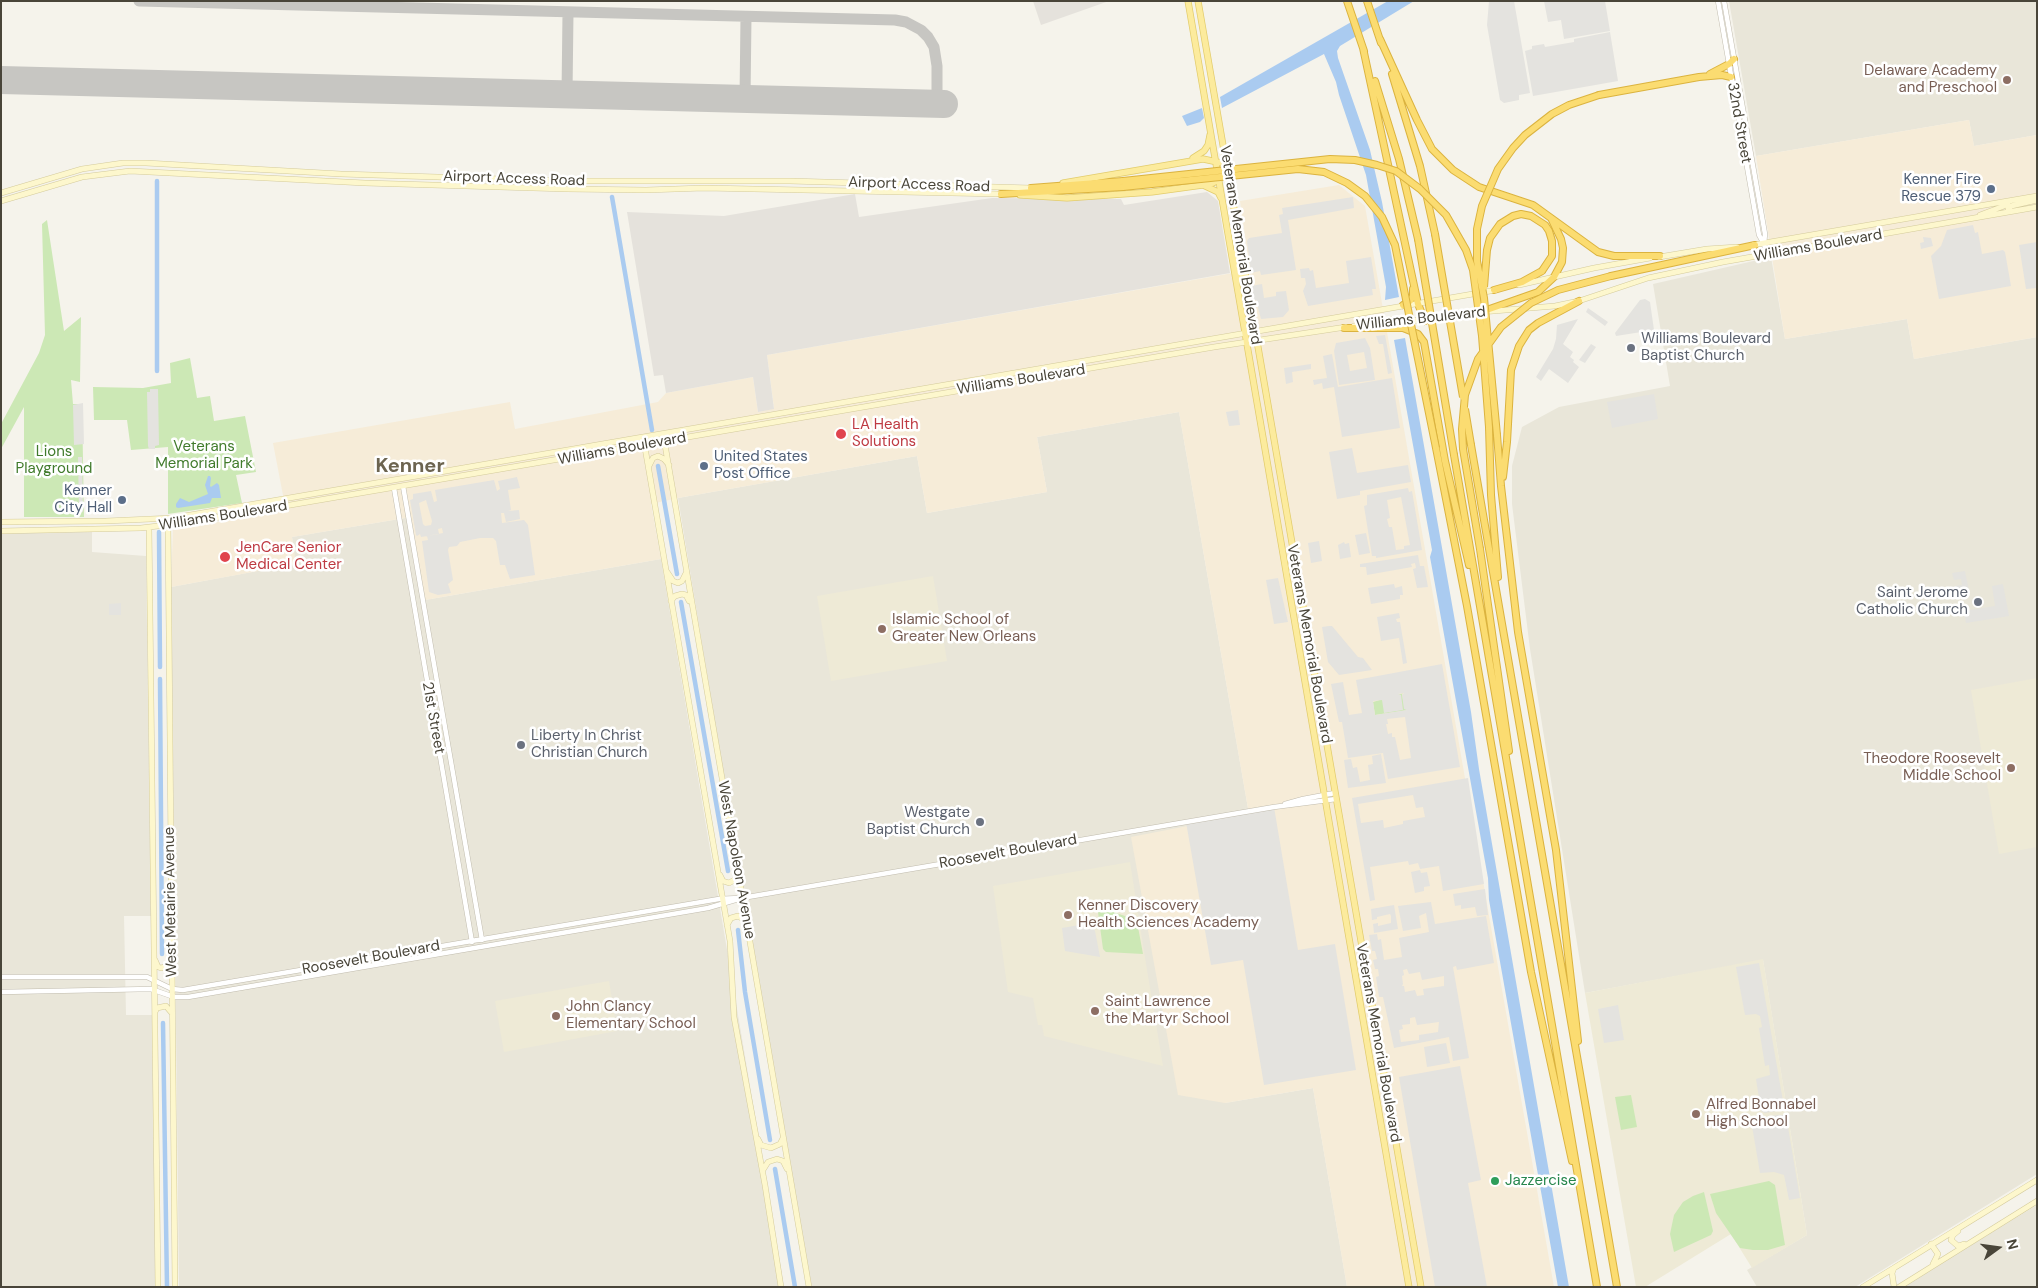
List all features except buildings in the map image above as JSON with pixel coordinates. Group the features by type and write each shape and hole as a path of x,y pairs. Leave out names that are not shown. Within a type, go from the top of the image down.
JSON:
{"highway":[{"path":"1347,1 1396,149 1418,239 1597,1287"},
{"path":"1366,1 1411,134 1435,234 1617,1287"},
{"path":"1380,39 1432,149 1453,170 1479,187 1533,205 1591,249 1598,252 1614,256 1660,256"},
{"path":"1363,48 1414,277 1418,304 1425,320"},
{"path":"1700,77 1714,73 1734,59"},
{"path":"1579,1062 1578,1038 1556,850 1518,632 1501,486 1484,298 1477,261 1477,229 1482,206 1498,169 1513,148 1534,127 1569,105 1599,95 1700,77 1722,75 1731,77"},
{"path":"1032,188 1123,184 1330,159 1355,160 1396,171 1420,189 1446,215 1466,250 1473,270 1482,336 1491,495 1502,621"},
{"path":"1001,194 1298,169 1324,172 1346,183 1364,196 1382,217 1395,245 1467,606 1531,972 1586,1224"},
{"path":"1484,298 1487,250 1495,229 1506,219 1521,214 1531,216 1549,231 1552,241 1550,262 1542,271 1522,282 1494,290"},
{"path":"1481,312 1538,292 1554,277 1562,262 1563,248 1561,238 1550,217"},
{"path":"1526,873 1480,549 1463,449 1462,429 1465,395 1478,359 1501,328 1531,303 1558,290 1582,282 1755,245"},
{"path":"1403,305 1410,301 1413,296 1414,277"},
{"path":"1501,486 1507,442 1511,370 1519,346 1529,330 1538,323 1579,301"},
{"path":"1344,328 1403,328 1418,334 1424,342 1446,460 1480,605"}],"main road":[{"name":"Veterans Memorial Boulevard","path":"1188,1 1409,1287"},
{"name":"Veterans Memorial Boulevard","path":"1198,1 1421,1287"},
{"path":"1195,38 1201,51 1204,69 1211,72"},
{"path":"1206,104 1208,100 1212,99 1217,107"},
{"path":"1190,160 1204,151 1208,145 1211,131"},
{"path":"1001,194 1067,198 1091,197 1203,185 1219,179 1228,169 1216,162 1203,159 1190,160 1032,188"},
{"name":"Airport Access Road","path":"1,193 82,168 138,163 341,174 538,180 790,181 1032,188"},
{"name":"Airport Access Road","path":"1,201 82,177 130,171 365,183 646,190 704,188 1001,194"},
{"path":"1203,185 1218,192 1223,203"},
{"name":"Williams Boulevard","path":"1,522 156,519 295,498 1403,305 1418,304 1660,256 1707,249 1764,244 2037,196"},
{"path":"2009,212 2008,209 2011,206 2037,200"},
{"path":"1971,219 2004,206 2008,202"},
{"name":"Williams Boulevard","path":"1,531 149,528 394,488 1246,342 1394,319 1425,320 1481,312 1555,306 1579,301 1648,278 1767,254 2037,207"},
{"path":"1230,247 1238,262 1241,280 1247,283"},
{"path":"989,385 994,381 1016,377 1023,372"},
{"path":"905,399 908,395 924,392 930,388"},
{"path":"784,421 790,415 802,413 805,410"},
{"path":"766,424 783,413"},
{"path":"1259,415 1264,416 1270,422"},
{"name":"West Napoleon Avenue","path":"663,434 809,1287"},
{"name":"West Napoleon Avenue","path":"643,437 723,898 732,963 734,1016 756,1134 781,1287"},
{"path":"648,468 652,458 658,456 664,458 670,467"},
{"path":"511,468 518,464 522,458"},
{"path":"1267,458 1273,475 1282,529 1285,532 1290,532"},
{"path":"394,488 395,484 416,477"},
{"path":"283,506 295,498"},
{"path":"262,510 281,500"},
{"name":"West Metairie Avenue","path":"168,518 175,1287"},
{"path":"149,528 156,519"},
{"path":"109,521 110,529"},
{"name":"West Metairie Avenue","path":"149,528 158,1287"},
{"path":"666,569 673,581 678,582 685,578 687,571"},
{"path":"1290,592 1296,592 1302,620 1306,623"},
{"path":"671,601 675,596 682,594 686,595 692,605"},
{"path":"1294,615 1298,623 1311,694 1318,698"},
{"path":"1305,663 1309,667 1314,667"},
{"path":"1310,711 1315,711 1319,715 1325,753 1329,758"},
{"path":"1322,776 1332,775"},
{"path":"718,870 723,881 729,883 736,879 738,874"},
{"path":"1338,871 1342,870 1345,873 1352,911 1356,917"},
{"path":"727,925 731,918 738,916 748,929"},
{"path":"154,954 156,963 161,968 168,966 172,957"},
{"path":"1359,995 1363,1002 1370,1038 1374,1044 1378,1044"},
{"path":"154,1013 157,1008 166,1006 170,1008 172,1015"},
{"path":"1374,1082 1378,1081 1382,1085 1388,1118 1392,1126"},
{"path":"1378,1103 1383,1112 1388,1139 1396,1147"},
{"path":"756,1134 761,1145 766,1148 776,1147 780,1144 783,1137"},
{"path":"762,1171 768,1162 777,1159 783,1161 790,1174"},
{"path":"1865,1286 2037,1180"},
{"path":"1899,1287 2037,1201"},
{"path":"1396,1208 1402,1216 1408,1216"},
{"path":"1963,1225 1951,1240 1958,1246 1969,1244"},
{"path":"1932,1244 1938,1254 1932,1266"},
{"path":"1894,1267 1892,1274 1894,1287"},
{"path":"1865,1286 1873,1287"}],"street":[{"name":"32nd Street","path":"1718,1 1759,235 1767,254"},
{"name":"32nd Street","path":"1724,1 1765,234 1764,244"},
{"path":"1748,177 1754,176"},
{"name":"21st Street","path":"403,486 483,946"},
{"name":"21st Street","path":"394,488 473,948"},
{"name":"Roosevelt Boulevard","path":"172,989 183,990 723,898 742,898 1274,807 1303,799 1336,796"},
{"name":"Roosevelt Boulevard","path":"1,992 154,990 172,997 193,996 724,905 742,898"},
{"path":"1,977 143,976 154,979 172,989"}],"shaded area":[{"path":"1033,1 1109,1 1041,25"},
{"path":"1489,1 1514,1 1530,93 1519,95 1519,100 1504,103 1500,100 1487,25"},
{"path":"1544,1 1605,1 1610,31 1564,39 1561,20 1548,22"},
{"path":"1729,1 2037,1 2037,135 1974,146 1969,120 1756,156"},
{"path":"1610,32 1618,81 1533,96 1525,51 1532,49 1532,46 1544,44 1545,47 1574,42 1574,39"},
{"path":"1969,120 1974,146 2037,135 2037,337 1914,359 1907,319 1785,339 1756,156"},
{"path":"1339,185 1365,206 1554,1287 1347,1287 1313,1088 1225,1103 1178,1095 1131,837 1249,814 1179,412 1037,437 1047,492 927,513 917,456 651,504 661,559 425,600 411,517 292,537 296,564 171,587 173,529 286,511 273,443 510,402 515,429 658,402 666,393 753,377 758,412 774,408 767,355 1250,270 1240,201"},
{"path":"1207,192 1218,201 1230,273 767,355 774,409 758,412 753,377 666,393 663,375 654,376 627,212 724,216 855,194 859,217 992,198 1121,199 1124,205"},
{"path":"1353,197 1354,208 1288,220 1296,270 1261,275 1260,271 1251,273 1247,241 1249,238 1282,233 1279,215 1283,214 1282,208"},
{"path":"1973,225 1975,233 1978,232 1982,254 2003,250 2005,252 2011,286 1939,299 1931,256 1941,246 1947,230"},
{"path":"1923,237 1931,238 1933,246 1921,249 1920,243 1924,242"},
{"path":"2037,242 2037,288 2026,289 2019,245"},
{"path":"1371,257 1376,289 1372,289 1373,295 1308,306 1303,291 1306,284 1305,278 1301,278 1300,269 1309,268 1310,271 1313,270 1316,288 1349,283 1346,261"},
{"path":"1771,257 1785,339 1907,319 1914,359 2037,337 2037,1174 1855,1287 1757,1287 1747,1270 1807,1235 1763,960 1585,993 1530,649 1512,504 1512,466 1522,427 1559,407 1670,386 1653,284"},
{"path":"1262,284 1264,298 1276,296 1276,292 1286,291 1289,310 1283,317 1261,319 1256,300 1253,300 1251,286"},
{"path":"1645,299 1650,302 1654,330 1616,336 1615,333 1640,300"},
{"path":"1588,308 1608,322 1605,326 1586,312"},
{"path":"1578,319 1563,344 1573,352 1570,357 1579,367 1568,383 1549,369 1541,381 1536,377 1553,349 1557,325"},
{"path":"1385,335 1392,373 1388,374 1383,344 1379,344 1376,336"},
{"path":"1365,338 1370,348 1375,380 1339,385 1334,351 1336,343","holes":["1364,352 1367,368 1350,371 1347,355"]},
{"path":"1591,344 1596,347 1585,363 1579,360"},
{"path":"1332,354 1338,387 1392,378 1400,428 1342,437 1334,387 1323,389 1322,383 1314,385 1313,380 1327,378 1323,356"},
{"path":"1311,364 1311,369 1292,372 1293,382 1286,384 1284,368"},
{"path":"150,389 158,389 159,445 155,446 155,449 149,449 148,446 147,392 150,392"},
{"path":"1654,394 1658,419 1612,428 1607,402"},
{"path":"83,403 84,444 74,445 73,405"},
{"path":"1238,410 1240,425 1229,426 1226,412"},
{"path":"1179,412 1249,814 1225,1103 1313,1088 1347,1287 808,1287 678,498 917,456 927,513 1047,492 1037,437"},
{"path":"1352,448 1357,473 1408,465 1411,482 1360,491 1360,495 1337,499 1329,452"},
{"path":"78,457 82,457 83,512 79,511"},
{"path":"517,477 520,488 508,490 511,510 508,511 519,510 520,519 506,522 504,513 501,513 502,523 524,520 528,525 535,575 510,579 505,565 500,565 496,541 493,538 480,538 460,542 457,546 449,547 448,550 453,580 448,584 451,593 438,595 429,592 422,541 428,540 427,536 421,537 420,534 416,535 410,500 413,499 413,494 431,491 434,502 437,501 435,490 494,480 497,491 500,489 498,481","holes":["426,500 432,521 431,525 425,526 423,524 419,503"]},
{"path":"1408,488 1409,492 1412,491 1422,550 1376,558 1376,556 1372,556 1364,506 1367,505 1367,495","holes":["1401,497 1410,545 1404,546 1404,549 1396,550 1392,527 1389,527 1387,519 1390,518 1387,500"]},
{"path":"411,517 425,600 661,559 784,1287 179,1287 171,587 295,564 292,537"},
{"path":"442,528 443,533 439,534 438,529"},
{"path":"92,532 92,552 146,556 151,916 124,916 126,1015 152,1015 156,1287 1,1287 1,533"},
{"path":"1366,533 1370,553 1359,555 1355,535"},
{"path":"1319,541 1322,561 1311,563 1308,543"},
{"path":"1344,542 1345,544 1349,543 1351,557 1340,559 1338,545"},
{"path":"1418,555 1420,566 1424,566 1428,587 1417,588 1413,569 1416,568 1415,563 1411,564 1412,567 1367,575 1366,567 1360,567 1360,564"},
{"path":"1965,571 1969,591 1956,593 1955,586 1962,585 1961,579 1954,580 1952,573"},
{"name":"Islamic School of Greater New Orleans","path":"933,576 947,661 831,681 817,596"},
{"path":"1278,578 1288,622 1274,624 1266,580"},
{"path":"1394,584 1395,588 1402,586 1403,595 1400,595 1400,599 1371,604 1368,588"},
{"path":"2003,584 2009,616 1966,623 1964,611 1995,606 1992,586"},
{"path":"121,603 121,615 109,615 109,604"},
{"path":"1399,613 1400,618 1396,619 1397,622 1400,622 1407,663 1403,664 1399,638 1381,641 1377,617"},
{"path":"1332,626 1358,657 1363,658 1372,670 1339,675 1328,662 1322,627"},
{"path":"1442,664 1460,767 1388,779 1383,753 1348,758 1342,722 1339,722 1331,684 1343,682 1349,715 1362,713 1356,680","holes":["1404,693 1402,695 1404,709 1407,710 1375,715 1373,701 1382,700 1384,713 1403,710 1401,695 1398,694","1405,717 1411,758 1400,760 1395,737 1392,737 1392,733 1388,734 1386,724 1388,724 1387,719"]},
{"name":"Theodore Roosevelt Middle School","path":"2037,678 2037,847 1999,854 1971,690"},
{"path":"1381,754 1386,783 1348,788 1344,760 1351,759 1353,768 1357,767 1360,782 1370,780 1368,765 1373,764 1372,756"},
{"path":"1468,778 1484,884 1443,891 1439,866 1420,869 1418,863 1409,865 1408,861 1370,867 1375,900 1370,901 1352,798","holes":["1413,795 1416,808 1423,807 1425,817 1403,821 1403,824 1384,828 1383,820 1361,823 1358,804"]},
{"path":"1274,807 1298,950 1335,944 1356,1070 1264,1085 1243,960 1211,965 1186,822"},
{"path":"1130,862 1163,1066 1044,1036 1042,1025 1038,1025 1033,998 1008,992 993,886"},
{"path":"1420,870 1421,873 1427,872 1430,886 1424,887 1424,891 1415,893 1411,872"},
{"path":"1485,889 1488,915 1477,916 1475,907 1461,909 1461,905 1455,906 1453,894"},
{"path":"1431,902 1435,924 1486,916 1494,963 1457,970 1456,966 1453,967 1469,1058 1453,1061 1449,1037 1394,1048 1383,997 1379,997 1376,977 1379,976 1378,969 1375,969 1373,960 1377,959 1375,951 1372,951 1369,935 1377,934 1378,940 1381,939 1384,960 1402,957 1399,938 1429,932 1426,913 1419,916 1421,928 1403,931 1398,906","holes":["1407,969 1409,974 1420,972 1422,980 1444,976 1444,986 1423,989 1424,995 1417,996 1415,990 1405,992 1404,986 1402,986 1402,976 1404,975 1403,970","1415,1017 1417,1025 1439,1022 1438,1032 1419,1035 1419,1040 1401,1042 1399,1030 1403,1029 1402,1025 1410,1024 1410,1018"]},
{"path":"1394,905 1398,929 1374,933 1373,924 1378,923 1378,926 1391,923 1391,916 1390,914 1372,920 1371,909"},
{"path":"1085,924 1092,926 1095,931 1100,957 1065,951 1062,928"},
{"name":"Alfred Bonnabel High School","path":"1763,959 1807,1235 1752,1268 1731,1234 1645,1287 1636,1287 1585,993"},
{"path":"1759,963 1784,1107 1781,1108 1782,1110 1765,1113 1761,1111 1756,1079 1770,1075 1769,1065 1765,1066 1759,1028 1762,1027 1760,1016 1756,1014 1745,1015 1736,967"},
{"name":"John Clancy Elementary School","path":"609,981 617,1031 504,1052 495,1001"},
{"path":"1618,1005 1624,1040 1604,1043 1598,1009"},
{"path":"1446,1043 1450,1063 1427,1067 1424,1047"},
{"path":"1460,1066 1481,1180 1468,1183 1487,1287 1435,1287 1399,1077"},
{"path":"1786,1115 1800,1198 1789,1200 1784,1175 1774,1172 1760,1173 1751,1120"},
{"path":"2037,1205 2037,1287 1902,1287"}],"green space":[{"name":"Lions Playground","path":"47,220 64,331 81,317 80,382 71,380 73,404 82,404 84,517 24,517 24,407 1,449 1,424 39,353 45,335 42,224"},
{"name":"Veterans Memorial Park","path":"190,358 197,398 210,396 214,421 245,416 256,472 236,475 242,503 168,514 168,447 131,450 127,420 94,420 93,387 143,388 171,383 170,363"},
{"path":"1404,693 1402,694 1405,709 1408,710 1375,715 1373,702"},
{"path":"1110,911 1125,916 1138,927 1143,954 1106,952 1103,949 1098,912"},
{"path":"1631,1095 1637,1127 1621,1130 1615,1097"},
{"path":"1769,1181 1775,1185 1785,1245 1768,1250 1740,1248 1716,1213 1710,1194"},
{"path":"1704,1192 1713,1231 1711,1235 1674,1252 1670,1234 1674,1215 1683,1202"}],"water":[{"path":"1388,1 1414,1 1340,46 1337,51 1370,150 1382,202 1399,297 1385,300 1386,287 1366,175 1336,82 1324,54 1222,108 1220,97"},
{"path":"1202,108 1204,118 1200,122 1187,126 1182,116"},
{"path":"1405,338 1569,1287 1558,1287 1489,900 1488,878 1430,557 1432,550 1394,340"},
{"path":"208,476 211,478 211,487 217,483 219,485 221,498 212,498 210,503 176,507 180,498 189,502 208,494 205,485"}],"waterway":[{"path":"157,181 157,371"},
{"path":"612,197 652,430"},
{"path":"658,466 677,574"},
{"path":"159,532 160,667"},
{"path":"681,602 728,871"},
{"path":"160,679 162,954"},
{"path":"738,930 745,992 770,1140"},
{"path":"163,1023 167,1287"},
{"path":"775,1169 795,1287"}],"taxiway":[{"path":"139,1 895,20 906,22 921,30 934,47 937,66 937,104"},
{"path":"567,94 568,13"},
{"path":"745,99 746,17"}],"runway":[{"path":"1,80 944,104"}],"place":[{"name":"Delaware Academy and Preschool","path":"2007,80"},
{"name":"Kenner Fire Rescue 379","path":"1991,189"},
{"name":"Williams Boulevard Baptist Church","path":"1631,348"},
{"name":"LA Health Solutions","path":"841,434"},
{"name":"United States Post Office","path":"704,466"},
{"name":"Kenner City Hall","path":"122,500"},
{"name":"JenCare Senior Medical Center","path":"225,557"},
{"name":"Saint Jerome Catholic Church","path":"1978,602"},
{"name":"Islamic School of Greater New Orleans","path":"882,629"},
{"name":"Liberty In Christ Christian Church","path":"521,745"},
{"name":"Theodore Roosevelt Middle School","path":"2011,768"},
{"name":"Westgate Baptist Church","path":"980,822"},
{"name":"Kenner Discovery Health Sciences Academy","path":"1068,915"},
{"name":"Saint Lawrence the Martyr School","path":"1095,1011"},
{"name":"John Clancy Elementary School","path":"556,1016"},
{"name":"Alfred Bonnabel High School","path":"1696,1114"},
{"name":"Jazzercise","path":"1495,1181"}],"district":[{"name":"Kenner","path":"410,467"}]}
